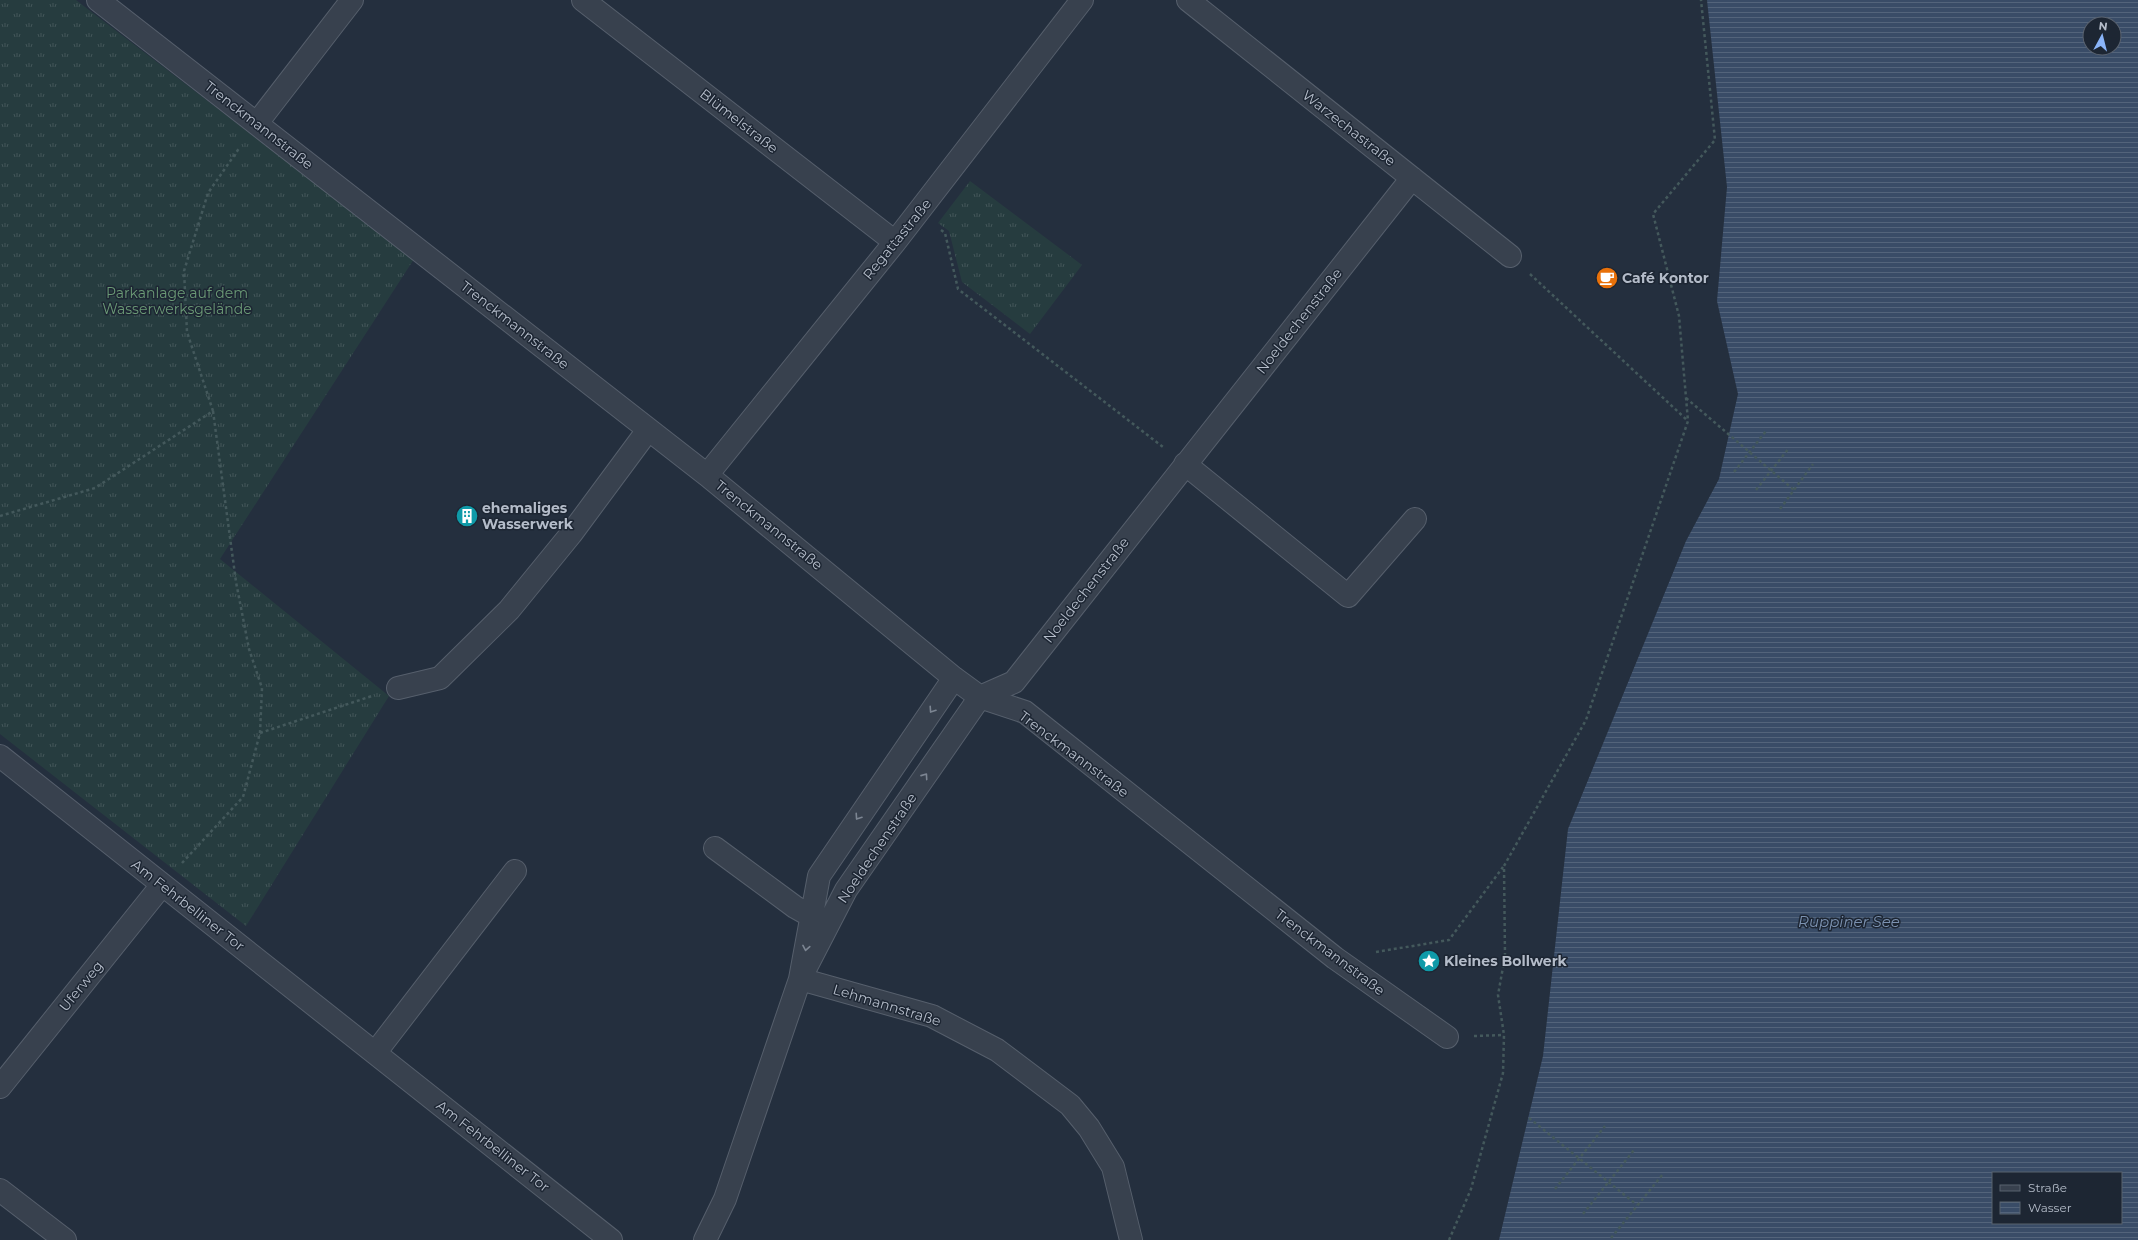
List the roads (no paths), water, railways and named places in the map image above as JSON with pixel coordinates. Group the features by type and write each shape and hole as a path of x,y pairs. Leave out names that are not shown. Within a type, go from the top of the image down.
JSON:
{"street":[{"name":"Trenckmannstraße","path":"98,0 707,475 980,698 1025,712 1335,958 1447,1037"},
{"path":"257,123 352,0"},
{"name":"Blümelstraße","path":"583,0 895,242"},
{"name":"Regattastraße","path":"707,475 895,242 1082,0"},
{"name":"Warzechastraße","path":"1188,0 1510,256"},
{"name":"Noeldechenstraße","path":"800,979 846,890 980,698 1014,682 1412,178"},
{"path":"398,688 440,678 509,610 572,534 648,430"},
{"path":"1185,464 1348,596 1415,518"},
{"name":"Noeldechenstraße","path":"800,979 819,876 954,678"},
{"name":"Am Fehrbelliner Tor","path":"0,756 611,1240"},
{"path":"715,848 795,907 811,916"},
{"path":"375,1053 515,871"},
{"name":"Uferweg","path":"0,1087 162,885"},
{"path":"705,1240 725,1199 800,979"},
{"name":"Lehmannstraße","path":"800,979 932,1016 997,1050 1070,1105 1089,1128 1113,1167 1132,1240"},
{"path":"0,1190 65,1240"}],"water":[{"name":"Ruppiner See","path":"1707,0 2138,0 2138,1240 1499,1240 1543,1056 1568,829 1686,541 1719,479 1738,394 1717,301 1727,187"}],"place":[{"name":"Café Kontor","path":"1607,278"},
{"name":"ehemaliges Wasserwerk","path":"467,516"},
{"name":"Kleines Bollwerk","path":"1429,961"}],"park label":[{"name":"Parkanlage auf dem Wasserwerksgelände","path":"177,302"}]}
